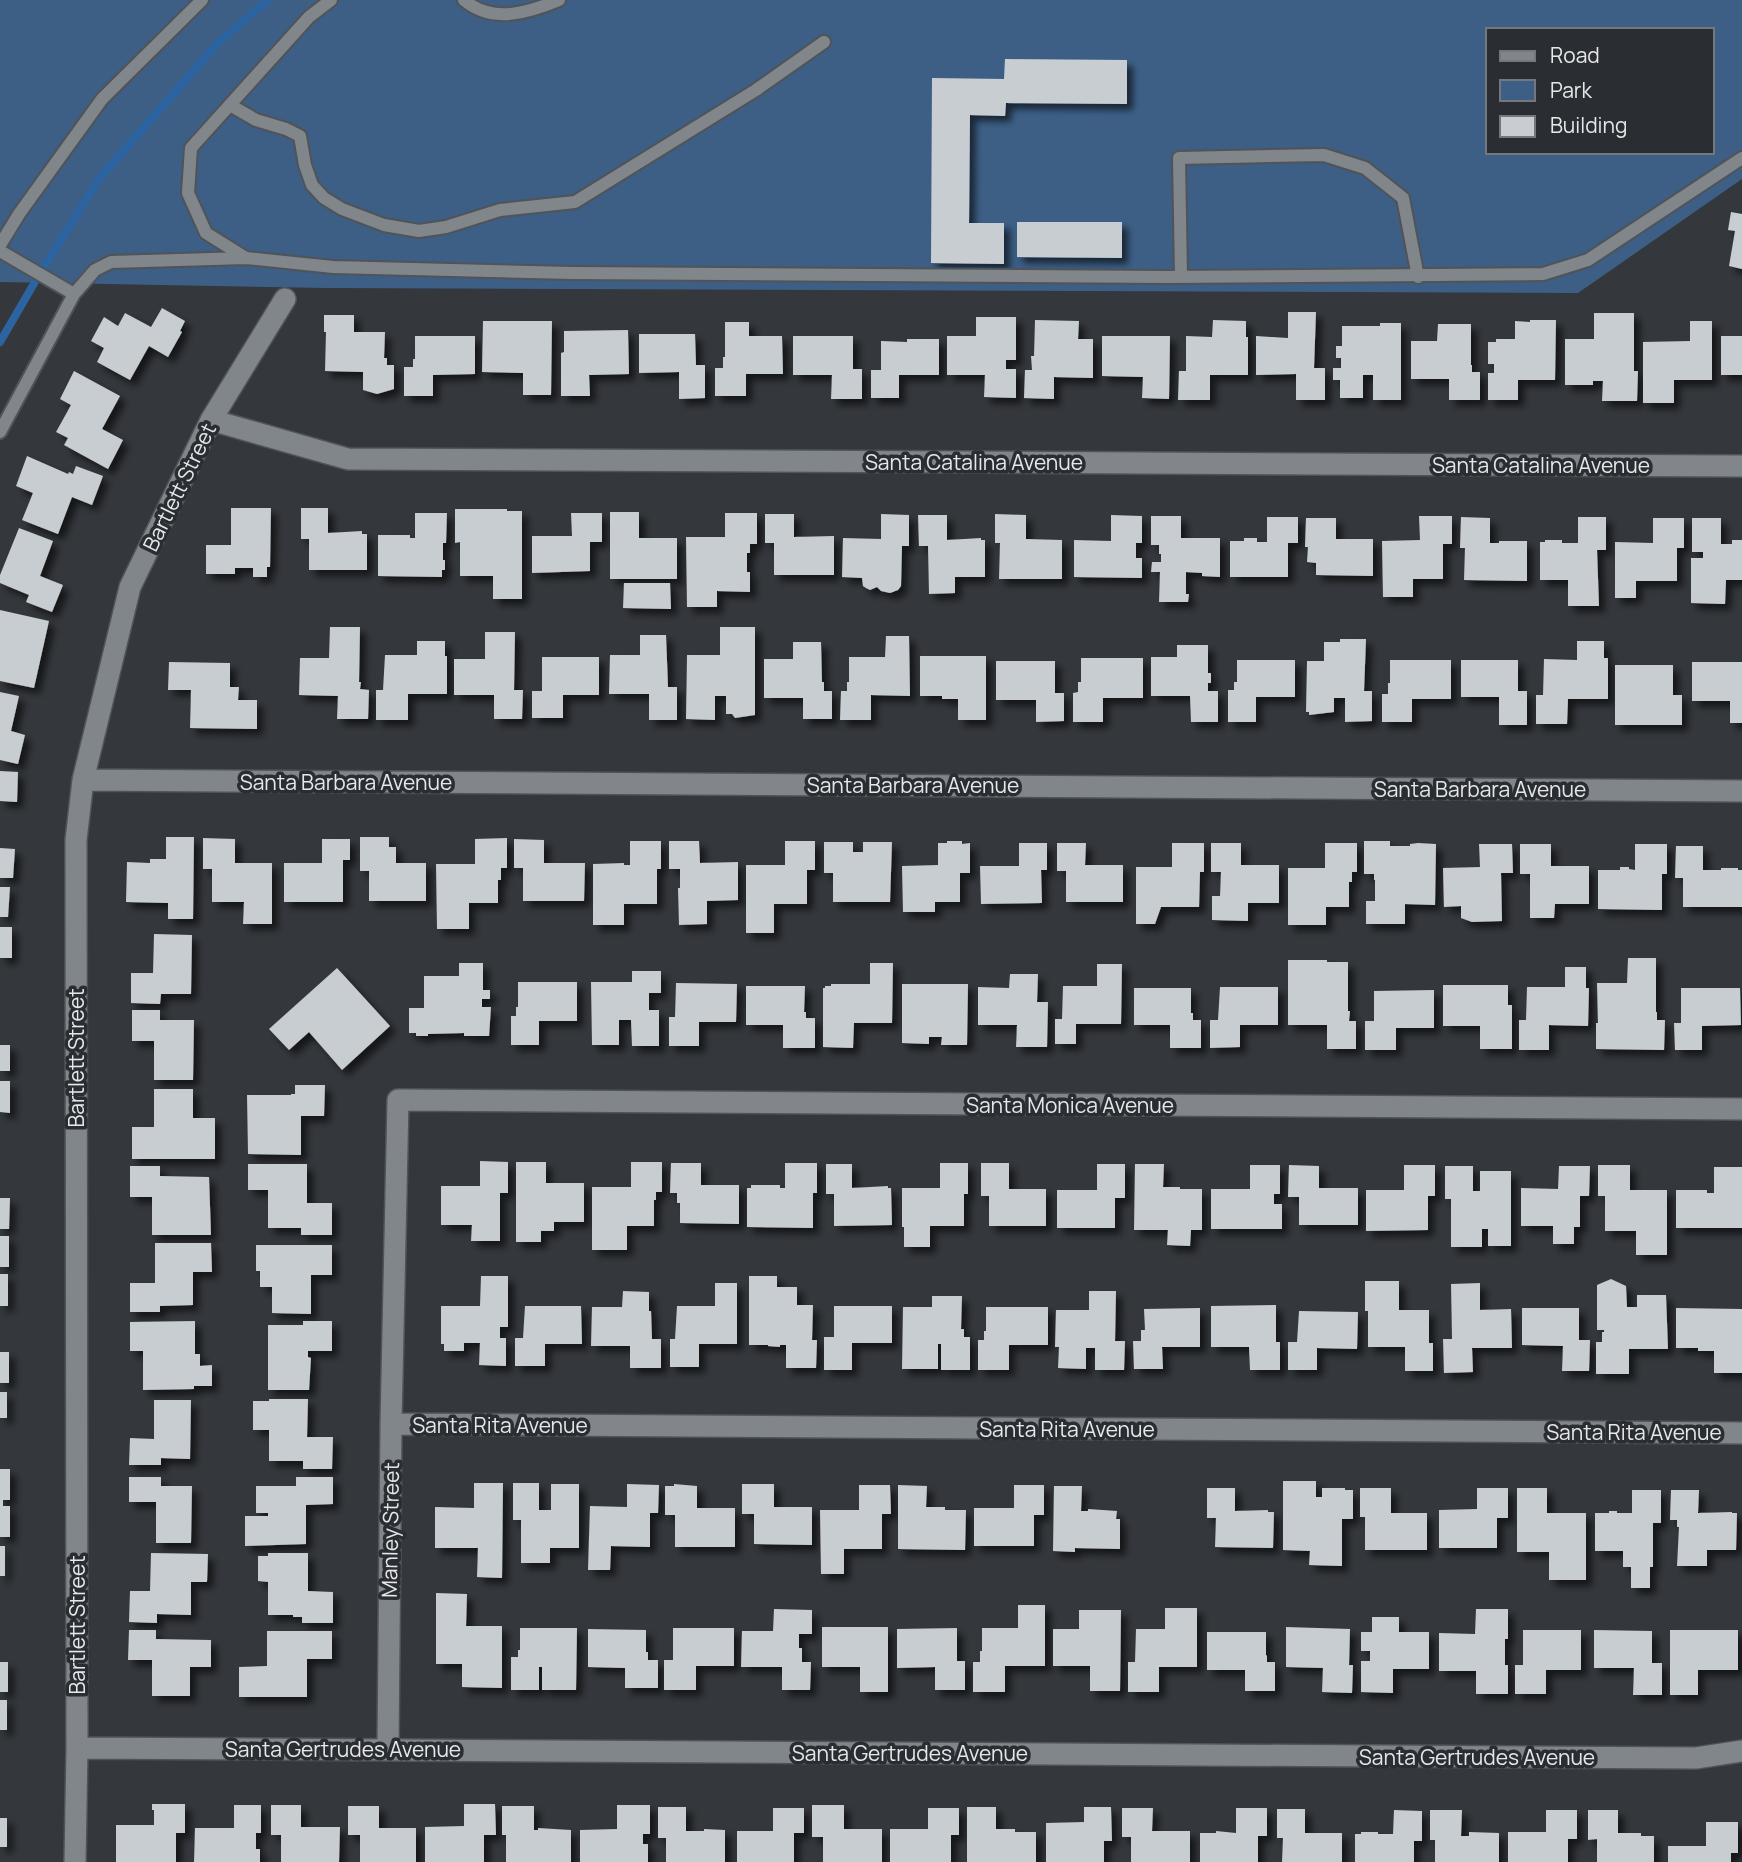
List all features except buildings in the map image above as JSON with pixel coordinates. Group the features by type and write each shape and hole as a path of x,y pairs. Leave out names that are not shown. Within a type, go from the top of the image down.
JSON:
{"street":[{"name":"Bartlett Street","path":"75,1862 76,840 83,780 131,587 211,420 285,299"},
{"name":"Santa Catalina Avenue","path":"211,420 348,459 1742,466"},
{"name":"Santa Barbara Avenue","path":"83,780 1742,791"},
{"name":"Santa Monica Avenue","path":"398,1100 1742,1109"},
{"name":"Manley Street","path":"388,1749 398,1100"},
{"name":"Santa Rita Avenue","path":"391,1424 1742,1433"},
{"name":"Santa Gertrudes Avenue","path":"77,1748 1683,1758 1742,1751"}],"lane":[{"path":"0,245 19,214 102,99 202,0"},
{"path":"246,258 206,233 188,194 191,148 309,17 331,0"},
{"path":"464,0 484,11 506,16 534,10 559,0"},
{"path":"230,105 256,120 300,136 312,185 324,198 342,209 384,225 419,231 446,227 500,210 575,202 756,90 824,42"},
{"path":"1181,277 1179,158 1324,155 1365,168 1403,198 1418,276"},
{"path":"0,432 74,294 95,270 111,262 246,258 333,267 558,273 1181,277 1543,274 1588,260 1742,158"},
{"path":"0,251 74,294"}],"green space":[{"path":"0,0 1742,0 1742,179 1578,293 327,288 0,282"}],"waterway":[{"path":"0,342 99,179 219,42 268,0"}]}
